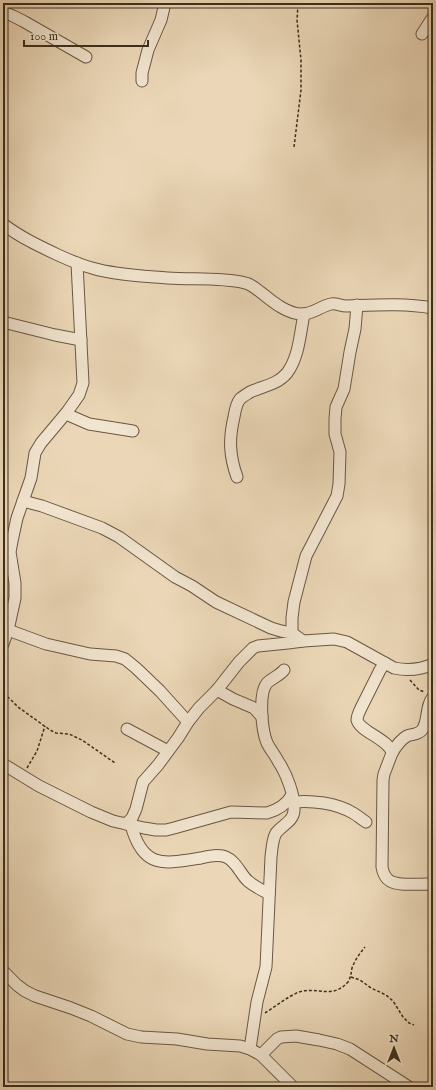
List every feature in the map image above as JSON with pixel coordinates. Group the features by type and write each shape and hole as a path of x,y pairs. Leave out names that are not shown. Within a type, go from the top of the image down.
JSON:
{"street":[{"path":"142,81 142,73 148,50 162,20 165,3"},
{"path":"3,12 18,18 86,57"},
{"path":"422,34 433,17"},
{"path":"3,224 32,242 77,263 92,268 117,273 167,278 220,280 248,283 274,303 287,311 295,313 304,314 313,312 330,304 345,306 383,304 433,308"},
{"path":"3,644 8,630 15,598 15,583 7,539 17,518 32,474 35,452 66,414 79,395 83,383 77,263"},
{"path":"292,633 294,602 306,556 337,496 340,452 335,434 336,407 344,389 355,329 356,305"},
{"path":"237,477 230,449 230,433 237,405 240,399 244,396 259,388 280,380 287,372 295,359 304,314"},
{"path":"3,322 81,340"},
{"path":"66,414 89,424 133,431"},
{"path":"23,501 42,506 102,528 120,537 175,577 216,602 271,628 282,632 292,633 303,641"},
{"path":"8,630 46,644 90,654 116,656 125,659 160,691 188,722"},
{"path":"128,825 136,809 143,782 178,738 199,708 217,690 239,662 253,648 258,646 303,641 334,639 347,642 389,666 402,670 420,669 433,664"},
{"path":"389,666 380,670 360,708 357,718 359,725 387,744 392,753"},
{"path":"250,1049 257,1002 266,967 271,857 274,840 276,834 292,818 294,810 291,790 279,763 266,742 261,707 262,693 266,684 284,670"},
{"path":"217,690 254,708 262,717"},
{"path":"430,695 423,729 419,733 406,737 400,741 392,753 383,780 381,858 383,874 388,880 395,883 428,884 433,886"},
{"path":"127,729 168,751"},
{"path":"3,764 39,786 90,812 113,821 150,829 166,830 231,812 267,813 276,810 293,799 322,802 340,807 352,812 366,822"},
{"path":"128,825 141,850 153,860 172,862 225,856 234,863 247,881 256,888 269,894"},
{"path":"4,976 25,991 35,996 104,1021 127,1034 141,1037 177,1039 207,1044 240,1046 250,1049 261,1055 293,1087"},
{"path":"261,1055 281,1037 296,1036 325,1041 350,1049 409,1087"}],"path":[{"path":"294,147 301,90 301,60 297,20 298,4 305,3"},
{"path":"389,666 410,680 419,690 430,695"},
{"path":"3,694 18,707 56,733 69,734 82,740 115,763"},
{"path":"21,776 37,751 45,726"},
{"path":"255,1020 298,993 317,990 333,992 344,985 351,977 352,968 355,961 366,947"},
{"path":"351,977 360,980 386,995 393,1001 403,1017 409,1023 414,1025"}]}
